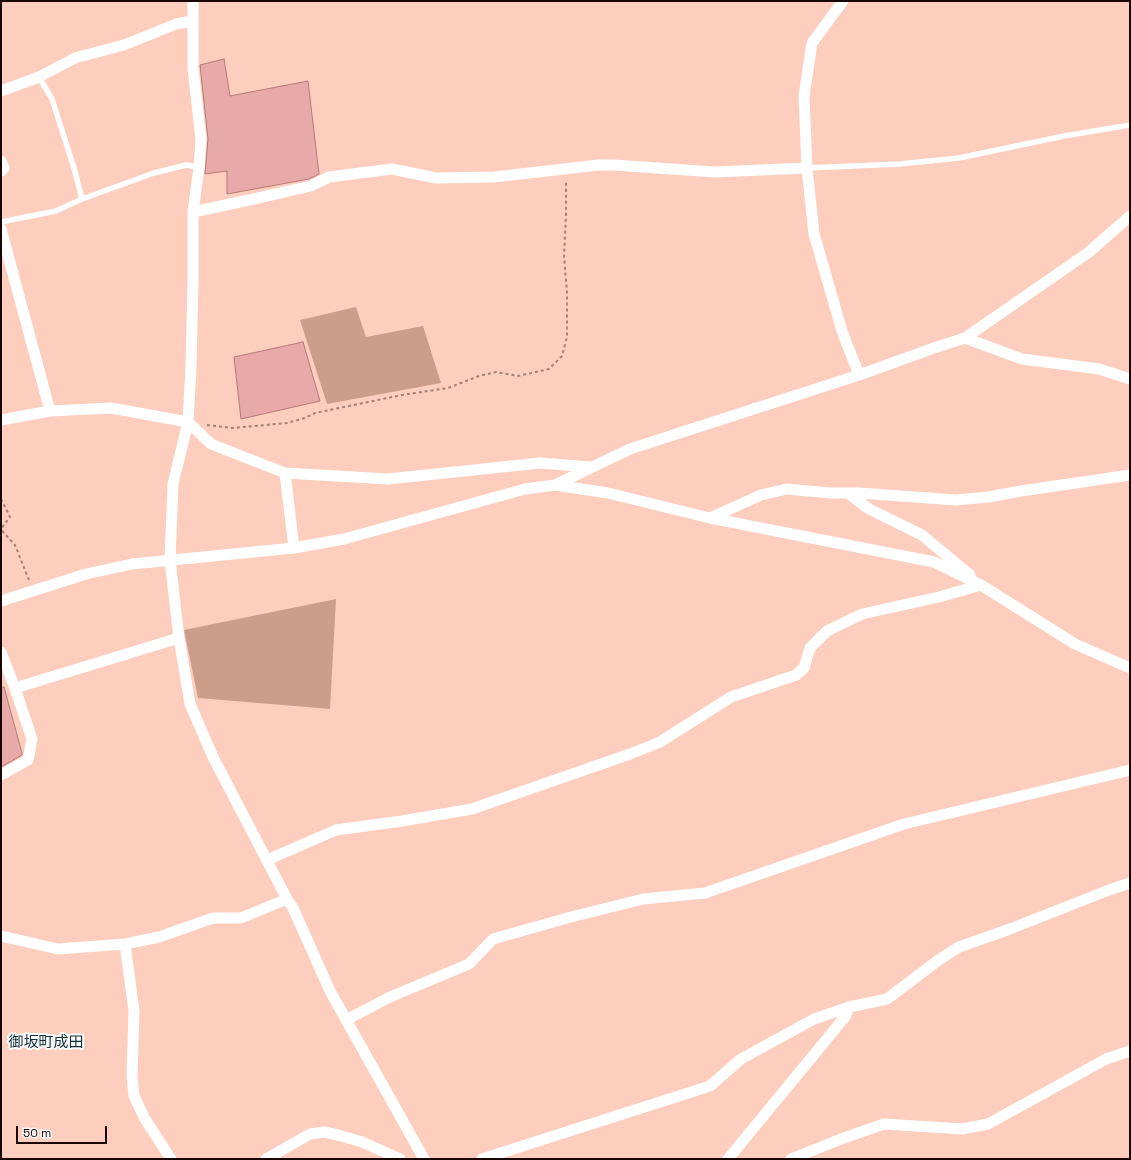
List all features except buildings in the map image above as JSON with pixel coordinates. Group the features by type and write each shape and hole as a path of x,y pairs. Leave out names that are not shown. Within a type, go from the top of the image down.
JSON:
{"street":[{"path":"193,1 193,68 202,140 193,212 193,280 188,422 173,484 170,560 179,638 190,704 213,757 293,908 330,991 424,1159"},
{"path":"842,1 812,43 804,96 807,168 814,234 842,331 859,375"},
{"path":"1,91 39,77 75,58 124,45 176,24 192,21"},
{"path":"1,161 4,168 1,171"},
{"path":"193,212 311,186 329,177 392,169 436,178 494,176 613,165 715,172 807,168"},
{"path":"555,485 630,449 859,375 965,338 1089,252 1130,216"},
{"path":"1,229 50,411"},
{"path":"965,338 1022,359 1099,369 1130,379"},
{"path":"1,420 50,411 111,408 188,422 211,444 285,473 388,479 540,463 593,467"},
{"path":"285,473 294,548"},
{"path":"710,518 761,495 787,489 956,500 988,497 1043,487 1130,475"},
{"path":"1,601 86,574 124,565 294,548 344,539 525,489 555,485 608,493 710,518 934,562 981,585 1075,644 1130,668"},
{"path":"849,494 869,508 922,535 981,585"},
{"path":"267,860 336,830 472,809 630,754 660,742 731,697 796,675 804,668 810,648 828,631 862,614 938,597 981,585"},
{"path":"15,688 179,638"},
{"path":"1,652 32,739 28,760 1,776"},
{"path":"346,1020 390,997 469,964 493,939 643,899 705,893 904,824 1130,770"},
{"path":"482,1159 710,1086 741,1059 814,1018 849,1007 887,999 940,959 959,947 1130,883"},
{"path":"1,936 58,949 125,944 159,937 213,918 241,918 287,899"},
{"path":"125,944 134,1011 132,1076 134,1096 146,1119 171,1159"},
{"path":"728,1159 845,1017 849,1007"},
{"path":"791,1159 884,1124 962,1129 988,1124 1106,1059 1130,1051"},
{"path":"266,1159 310,1134 324,1132 362,1142 400,1159"}],"lane":[{"path":"39,77 52,99 74,168 82,199"},
{"path":"807,168 900,164 959,158 1064,136 1130,125"},
{"path":"1,222 56,212 82,199 154,173 186,165 199,167"}],"path":[{"path":"188,422 233,428 287,423 305,418 315,413 402,395 448,388 479,376 496,372 518,376 549,369 562,356 567,337 567,293 564,256 566,170"},
{"path":"1,499 10,517 3,526 3,532 15,545 34,591"}],"shaded area":[{"path":"356,307 366,337 423,326 441,383 327,404 300,320"},
{"path":"336,599 330,709 198,698 184,630"}],"district":[{"name":"御坂町成田","path":"46,1043"}]}
